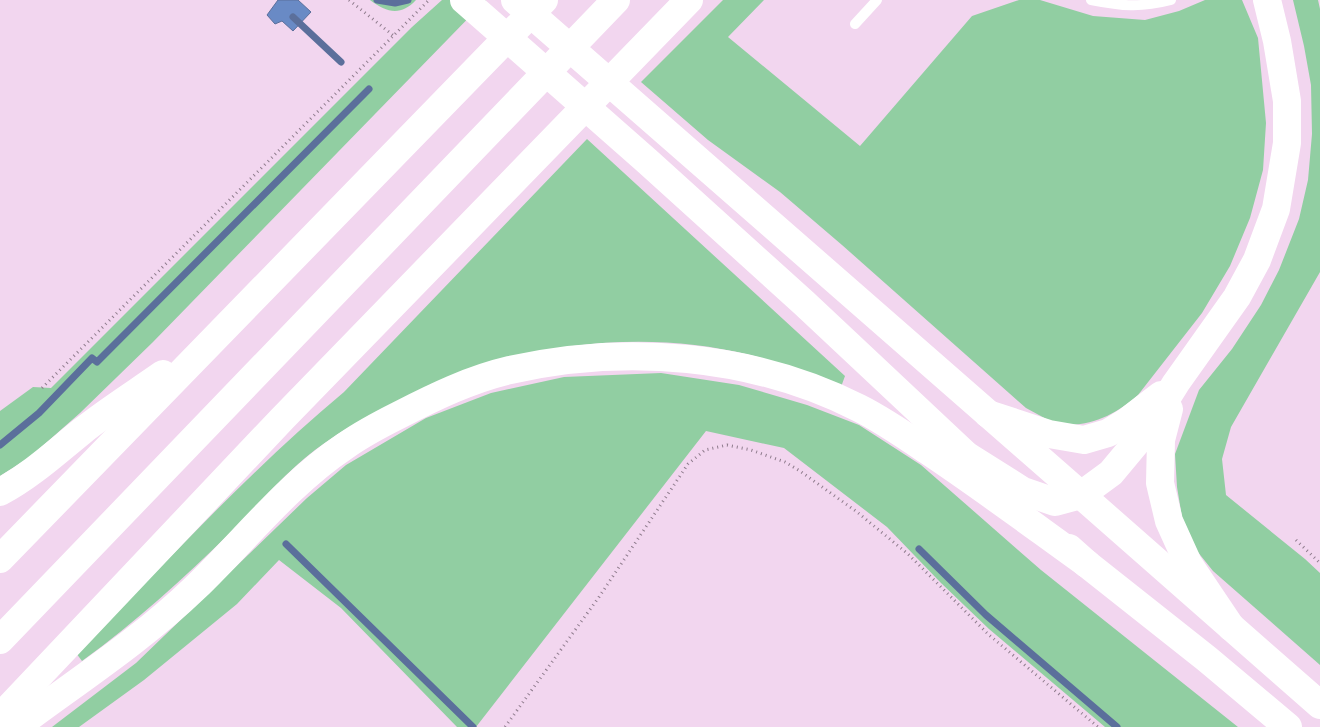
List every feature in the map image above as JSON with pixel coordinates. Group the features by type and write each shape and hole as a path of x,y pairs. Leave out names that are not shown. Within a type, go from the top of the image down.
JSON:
{"main road":[{"path":"464,0 647,161 804,303 966,455 1087,564"},
{"path":"515,0 1082,495 1320,706"},
{"path":"0,559 544,0"},
{"path":"0,640 616,0"},
{"path":"0,717 282,419 689,0"},
{"path":"966,455 1023,491 1055,502 1082,495 1111,474 1146,432 1176,383 1237,297 1257,260 1276,209 1287,143 1287,101 1277,41 1267,0"},
{"path":"0,492 54,456 82,431 218,336"},
{"path":"16,727 102,665 193,590 291,491 318,466 345,445 371,429 418,405 464,385 508,371 556,362 611,355 659,356 715,361 776,376 860,408 966,477 1087,564 1207,659 1288,727"},
{"path":"988,414 1048,434 1084,440 1108,433 1126,422 1176,383"},
{"path":"1176,383 1161,440 1160,483 1169,521 1188,563 1231,627"}],"lane":[{"path":"855,24 877,0"},
{"path":"1091,0 1121,6 1150,6 1171,0"}],"path":[{"path":"349,0 394,36"},
{"path":"42,388 428,0"},
{"path":"505,727 599,597 688,464 706,450 726,445 751,450 785,462 857,512 908,554 988,634 1098,727"},
{"path":"1296,540 1320,563"}],"green space":[{"path":"370,0 416,0 405,9 394,11 382,8"},
{"path":"442,0 486,0 153,342 80,413 30,457 0,476 0,411 33,387 51,388 412,27"},
{"path":"723,0 764,0 728,37 860,146 972,16 1019,0 1040,0 1093,16 1145,20 1179,11 1205,0 1242,0 1258,38 1266,123 1263,170 1250,218 1230,266 1202,313 1138,395 1129,403 1108,415 1097,420 1074,425 1050,421 1026,408 780,192 708,140 641,82"},
{"path":"1293,0 1318,0 1320,9 1320,272 1231,427 1222,459 1226,495 1320,573 1320,665 1213,571 1197,551 1182,517 1177,487 1175,454 1199,390 1232,349 1261,305 1279,270 1299,219 1308,180 1312,134 1311,85"},
{"path":"587,139 845,376 841,387 785,365 750,355 705,346 660,342 615,342 525,355 439,382 386,407 350,427 305,458 177,583 140,616 82,661 76,653 240,487 344,392"},
{"path":"661,373 739,385 807,405 859,425 921,465 1041,570 1238,727 1105,727 989,629 887,527 784,448 706,431 476,727 457,727 341,608 279,560 237,604 144,680 79,727 52,727 136,663 307,498 346,465 426,418 491,393 564,377"}],"water":[{"path":"278,0 298,0 311,12 293,31 282,21 275,24 267,15"}],"waterway":[{"path":"377,0 395,3 408,0"},
{"path":"293,17 341,62"},
{"path":"0,445 39,413 92,358 97,362 369,89"},
{"path":"286,544 473,727"},
{"path":"919,549 986,615 1117,727"}]}
